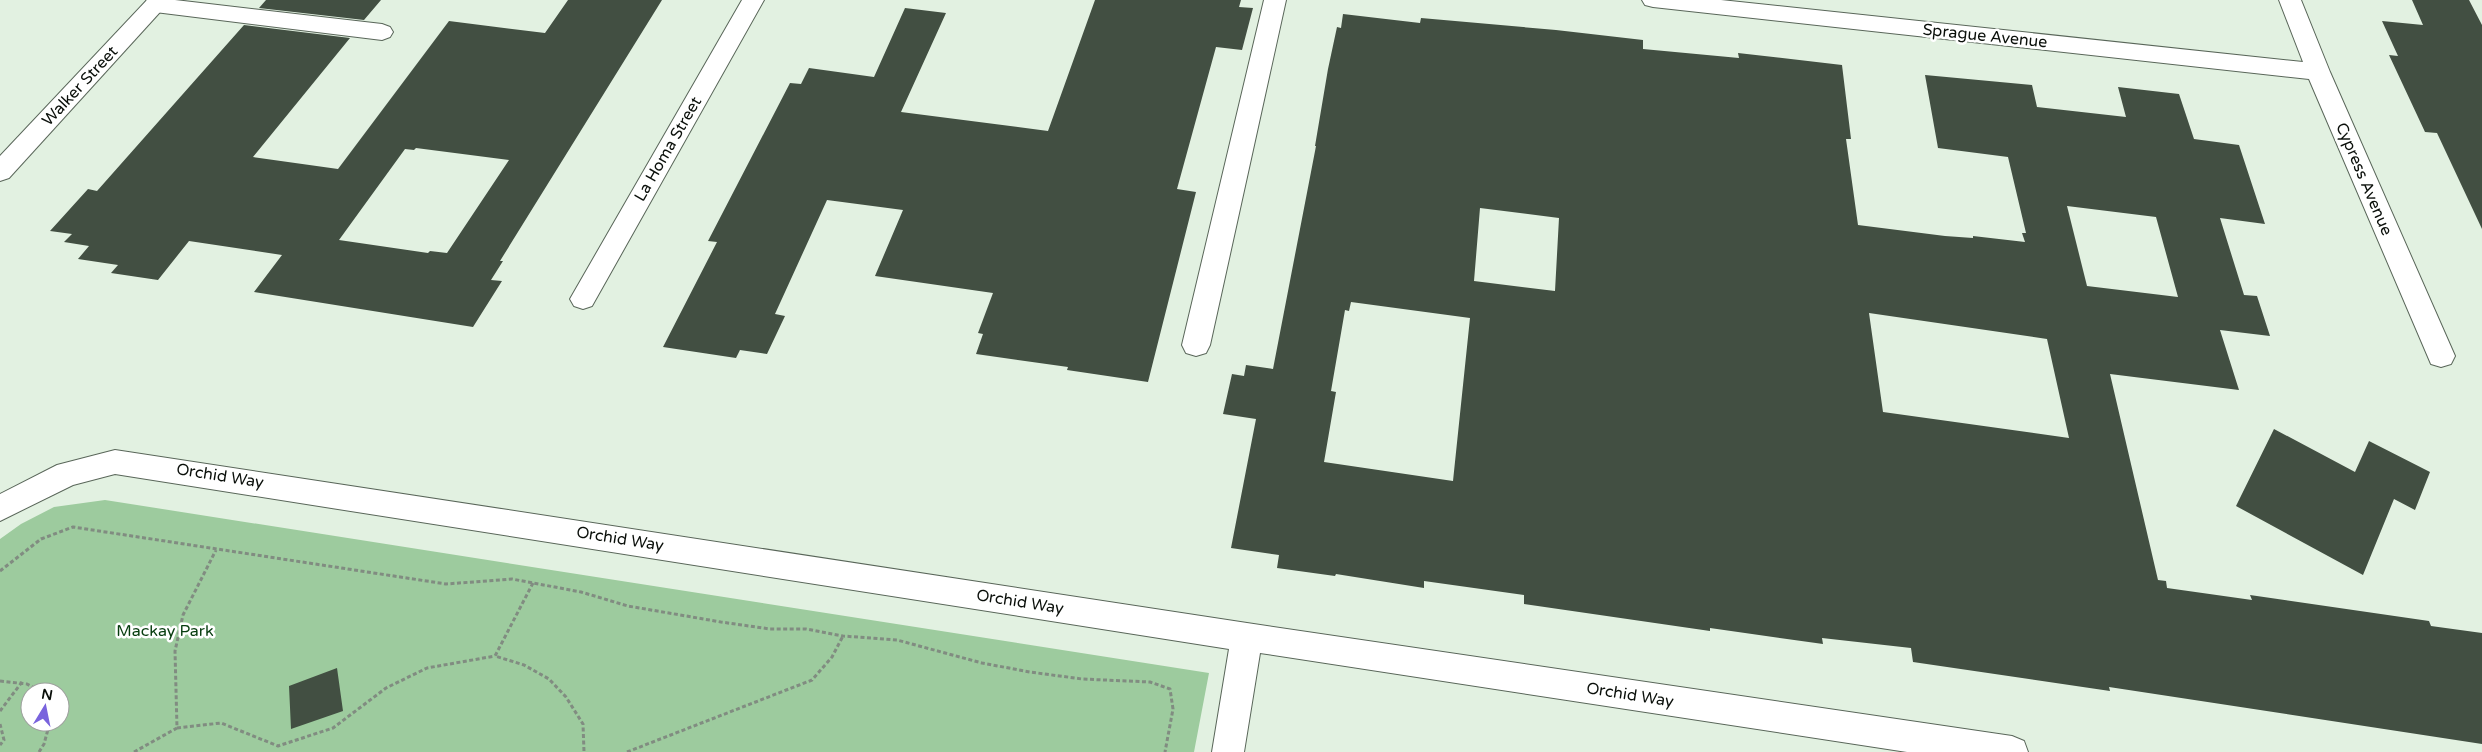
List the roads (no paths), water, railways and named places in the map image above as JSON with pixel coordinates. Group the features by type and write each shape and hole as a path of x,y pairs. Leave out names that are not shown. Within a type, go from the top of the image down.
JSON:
{"street":[{"name":"La Homa Street","path":"583,299 753,0"},
{"path":"1196,345 1275,0"},
{"name":"Sprague Avenue","path":"1653,0 2318,72"},
{"name":"Cypress Avenue","path":"2290,0 2318,72 2441,356"},
{"path":"158,2 382,32"},
{"name":"Walker Street","path":"0,172 158,2"},
{"name":"Orchid Way","path":"0,508 67,474 115,462 184,471 1247,637 2012,752"},
{"path":"1228,752 1247,637"}],"park label":[{"name":"Mackay Park","path":"165,631"}]}
